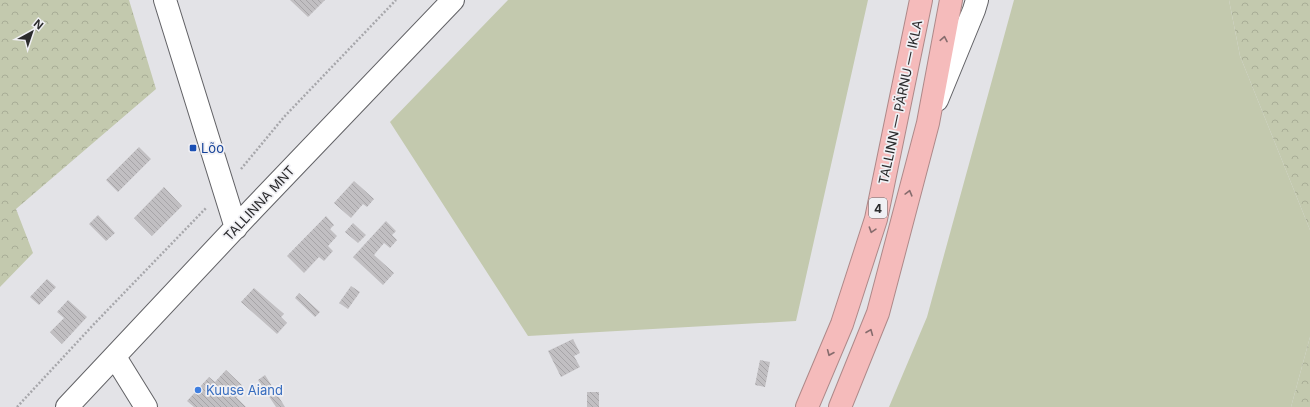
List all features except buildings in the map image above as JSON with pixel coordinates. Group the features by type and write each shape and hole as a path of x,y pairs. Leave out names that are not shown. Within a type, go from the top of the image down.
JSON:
{"highway":[{"name":"TALLINN — PÄRNU — IKLA","path":"807,407 842,324 876,219 921,0"},
{"name":"4","path":"840,407 878,313 928,123 951,0"}],"street":[{"path":"165,0 236,228"},
{"name":"TALLINNA MNT","path":"68,407 453,0"},
{"path":"928,123 977,0"},
{"path":"115,356 146,407"}],"path":[{"path":"17,407 95,323 224,189 284,117 396,0"}],"green space":[{"path":"0,0 129,0 156,89 16,209 33,253 0,287"},
{"path":"508,0 868,0 796,321 528,336 390,122"},
{"path":"1014,0 1229,0 1240,56 1310,230 1310,337 1291,407 889,407 927,317"},
{"path":"1229,0 1310,0 1310,230 1240,56"},
{"path":"1310,337 1310,407 1291,407"}],"place":[{"name":"Lõo","path":"193,148"},
{"name":"Kuuse Aiand","path":"198,390"}]}
